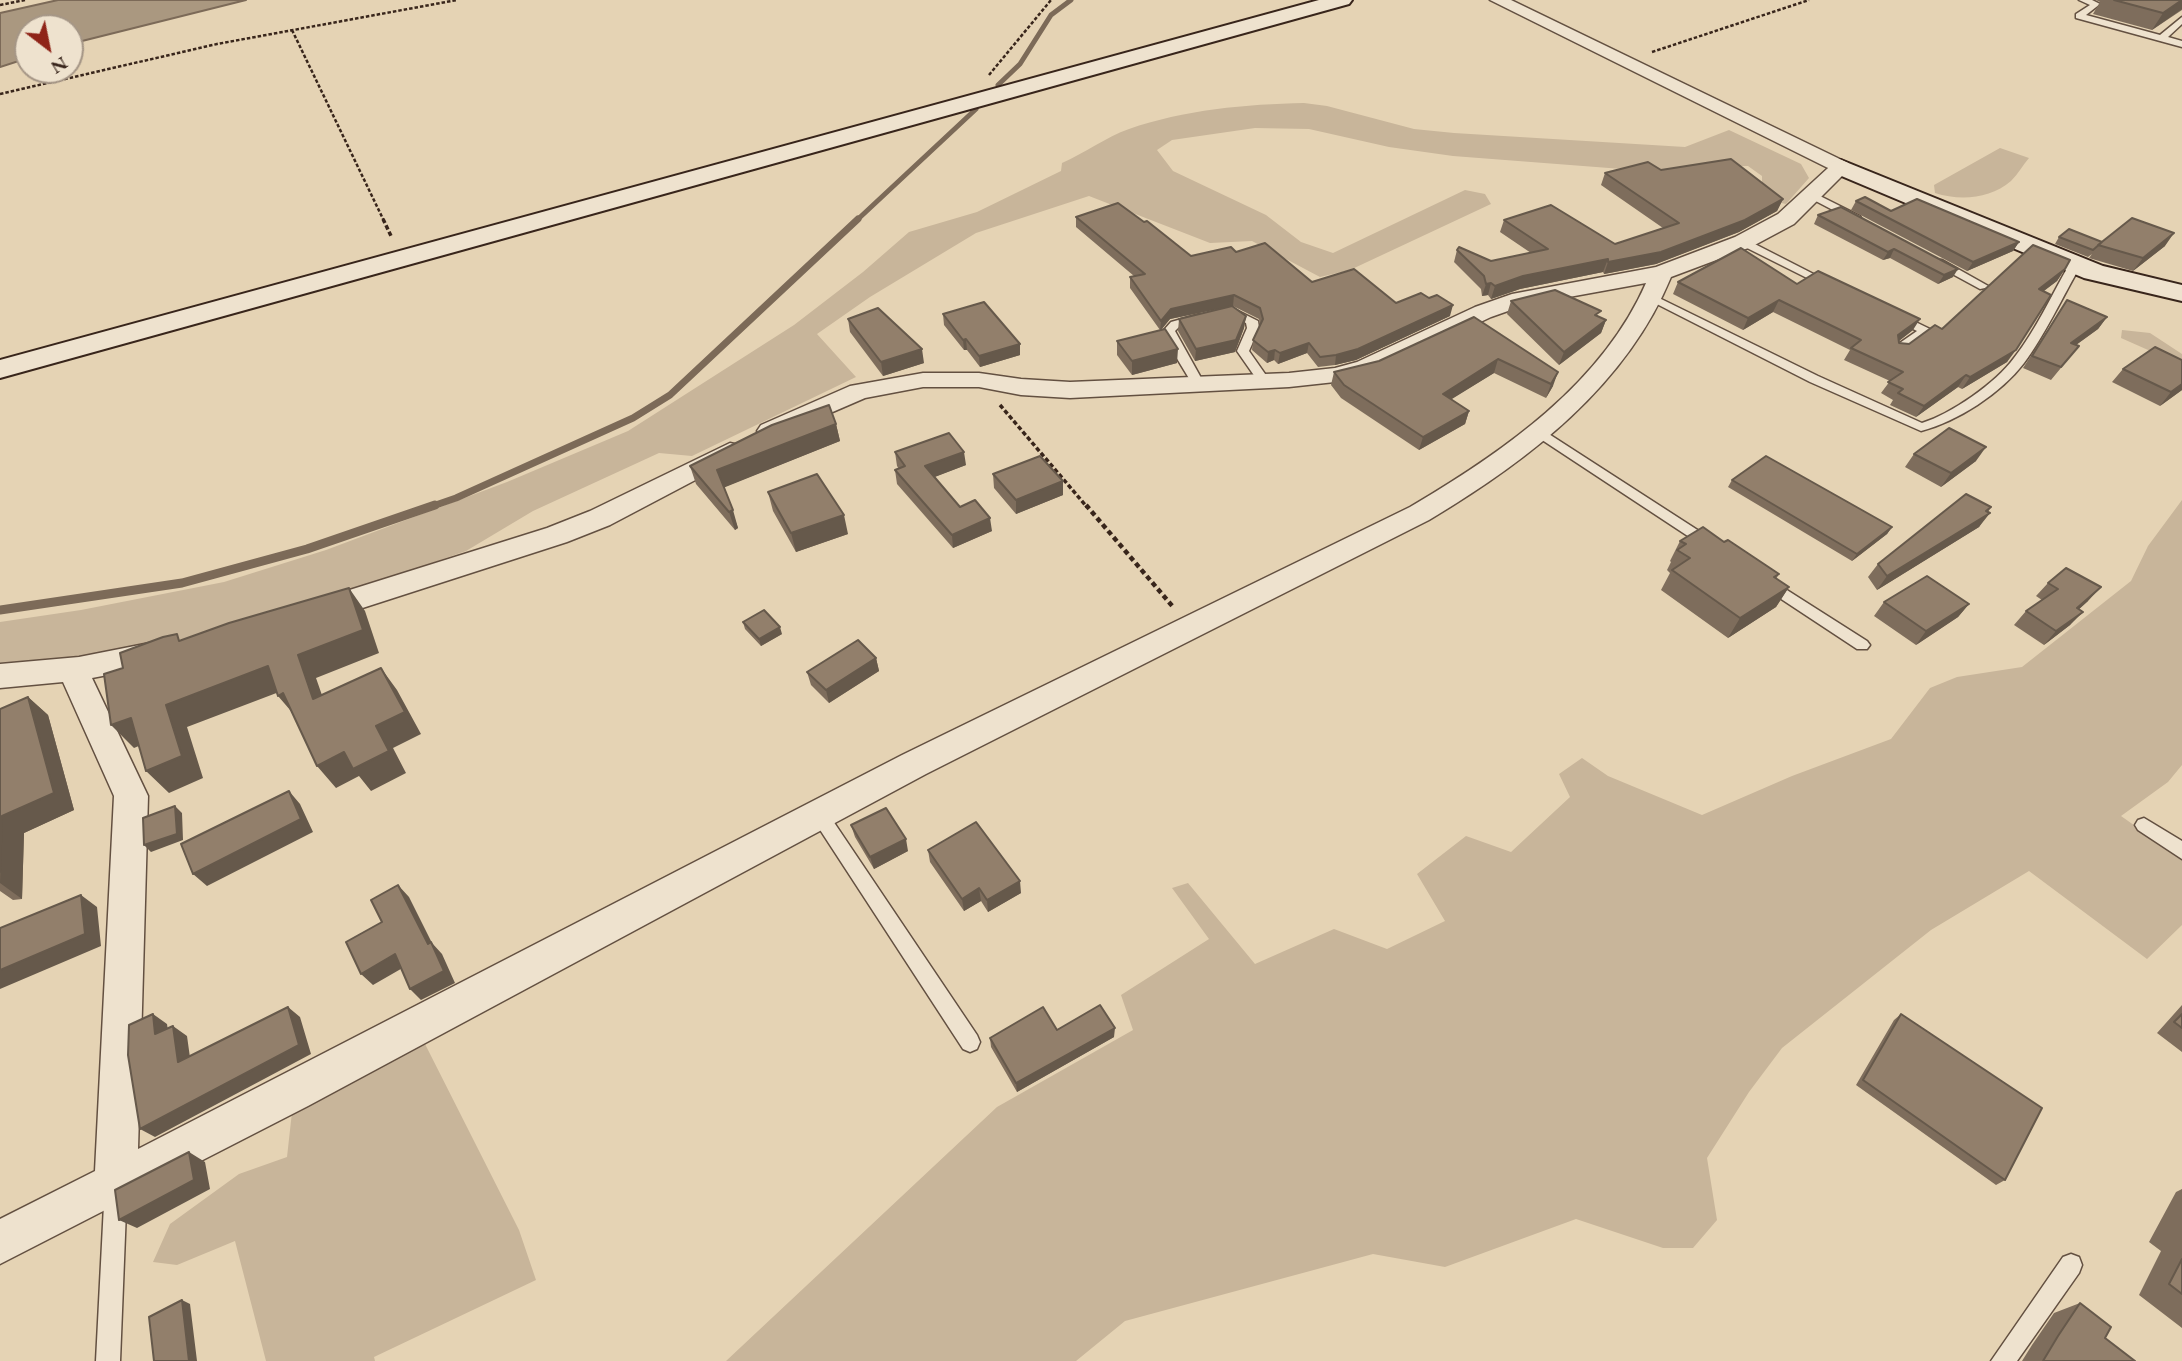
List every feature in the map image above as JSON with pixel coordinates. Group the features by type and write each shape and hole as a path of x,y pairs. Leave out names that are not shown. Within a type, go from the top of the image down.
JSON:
{"street":[{"path":"0,369 1342,0"},
{"path":"1498,0 1841,167 2112,279 2182,293"},
{"path":"291,620 557,535 600,517 824,405 859,391 923,380 979,380 1021,387 1070,390 1199,385 1335,374 1366,367 1483,312 1520,299 1656,285 1786,219 1841,167"},
{"path":"0,1242 467,1001 818,814 1341,554 1437,502 1486,471 1567,408 1609,365 1656,285"},
{"path":"0,676 73,670 189,646"},
{"path":"73,670 131,796 116,1183"}],"lane":[{"path":"2083,0 2096,4 2078,16 2182,44"},
{"path":"2162,38 2182,20"},
{"path":"1812,195 1861,221"},
{"path":"1744,242 1845,293"},
{"path":"1923,254 1984,287"},
{"path":"1656,285 1814,379 1921,427 1937,425 2008,373 2019,361 2075,265"},
{"path":"1880,309 1926,330 1898,350"},
{"path":"1199,385 1169,331 1175,324 1232,311 1252,321 1253,328 1243,351 1264,381"},
{"path":"1538,431 1723,553"},
{"path":"1758,576 1862,645"},
{"path":"818,814 970,1042"},
{"path":"2144,825 2182,851"},
{"path":"108,1361 116,1183"},
{"path":"2003,1361 2071,1265"}],"path":[{"path":"0,5 25,0"},
{"path":"0,94 292,30 457,0"},
{"path":"967,103 1050,0"},
{"path":"1624,62 1810,0"},
{"path":"292,30 401,258"},
{"path":"979,380 1164,598 1193,628"}],"shaded area":[{"path":"58,0 246,0 84,40 84,14 14,14 14,62 0,67 0,13"},
{"path":"1304,103 1327,106 1414,129 1454,133 1685,147 1729,130 1801,164 1809,178 1786,204 1762,199 1762,176 1748,166 1661,172 1453,156 1389,147 1309,129 1255,128 1172,140 1157,150 1173,171 1266,215 1301,242 1333,253 1465,190 1485,194 1491,204 1350,270 1320,277 1252,241 1210,243 1089,196 976,233 870,297 817,334 856,377 692,456 659,453 533,511 466,551 243,629 54,661 0,665 0,622 81,610 224,582 326,550 507,482 628,431 794,325 863,272 909,232 977,212 1061,171 1062,163 1120,132 1150,122 1193,113"},
{"path":"2000,148 2029,158 2014,178 2003,187 1974,197 1935,193 1934,185"},
{"path":"2122,330 2150,333 2182,354 2182,365 2121,338"},
{"path":"2182,500 2182,765 2168,782 2121,816 2182,859 2182,925 2147,959 2029,871 1931,930 1782,1048 1749,1092 1707,1158 1717,1220 1693,1248 1663,1248 1576,1219 1445,1267 1373,1254 1125,1321 1076,1361 726,1361 997,1107 1133,1030 1121,995 1209,939 1172,888 1188,883 1255,964 1334,929 1387,949 1445,921 1417,874 1466,836 1511,852 1570,797 1559,774 1582,758 1608,776 1702,815 1792,776 1891,739 1930,688 1957,677 2022,667 2131,581 2148,546"},
{"path":"425,1044 519,1230 536,1280 374,1357 375,1361 266,1361 235,1241 177,1265 153,1262 170,1224 239,1174 287,1157 292,1112"}],"building":[{"path":"2114,0 2182,0 2163,13"},
{"path":"1731,159 1783,199 1745,220 1661,252 1608,262 1608,259 1523,276 1495,286 1486,284 1484,276 1457,250 1459,247 1491,261 1548,249 1504,220 1551,205 1615,244 1679,223 1605,173 1648,162 1661,170"},
{"path":"1865,197 1891,211 1917,199 2019,242 1973,262 1856,201"},
{"path":"1118,203 1144,222 1147,221 1191,256 1231,247 1236,252 1265,243 1312,282 1354,269 1396,303 1421,293 1429,298 1437,295 1453,305 1358,349 1320,357 1309,343 1280,353 1275,350 1268,352 1253,340 1263,319 1260,308 1234,295 1171,309 1161,321 1130,277 1145,274 1076,217"},
{"path":"1841,207 1958,269 1944,275 1894,249 1888,252 1818,215"},
{"path":"2132,218 2174,233 2143,258 2098,245"},
{"path":"2069,229 2102,242 2093,250 2059,237"},
{"path":"2033,245 2070,260 2065,269 2039,289 2051,295 2016,350 1970,377 1966,375 1924,406 1898,393 1903,389 1888,382 1903,372 1851,348 1861,340 1779,300 1748,318 1678,282 1741,248 1797,284 1818,271 1920,319 1898,335 1899,343 1909,344 1935,325 1942,329"},
{"path":"1555,290 1601,311 1595,315 1606,320 1564,352 1511,301"},
{"path":"2067,300 2107,317 2071,343 2079,346 2061,367 2032,356"},
{"path":"984,302 1020,344 979,356 943,314"},
{"path":"1232,306 1246,316 1236,340 1196,349 1179,319"},
{"path":"878,308 922,349 881,362 848,319"},
{"path":"1474,317 1558,372 1551,384 1498,359 1443,394 1469,411 1423,437 1344,385 1334,372 1379,361"},
{"path":"1165,329 1178,349 1132,361 1117,341"},
{"path":"2155,347 2182,360 2182,384 2171,392 2123,369"},
{"path":"829,405 836,424 717,470 733,510 729,512 690,466 772,425"},
{"path":"1949,428 1986,447 1951,473 1914,454"},
{"path":"949,433 964,452 925,466 960,507 975,500 990,518 952,535 895,470 905,466 895,452"},
{"path":"1040,456 1063,481 1016,500 993,474"},
{"path":"1766,456 1892,527 1857,554 1732,480"},
{"path":"817,474 844,515 791,533 768,492"},
{"path":"1966,494 1991,507 1986,511 1990,513 1887,576 1878,564"},
{"path":"1703,527 1779,574 1774,577 1789,587 1740,618 1672,570 1690,558 1677,550 1686,544 1680,541"},
{"path":"2066,568 2101,587 2077,608 2083,612 2056,631 2026,611 2058,589 2048,583"},
{"path":"1927,576 1969,604 1926,631 1884,602"},
{"path":"349,588 363,630 298,655 313,699 381,668 405,712 376,726 389,751 353,769 344,752 317,766 283,693 278,696 268,666 166,705 182,756 146,771 131,718 111,725 104,674 123,668 120,653 177,634 179,641 229,623"},
{"path":"764,610 780,627 759,639 743,622"},
{"path":"858,640 876,658 826,690 807,672"},
{"path":"28,697 54,793 2,816 0,872 0,709"},
{"path":"289,791 301,819 193,874 181,844"},
{"path":"175,806 177,834 144,845 143,818"},
{"path":"886,808 906,839 870,857 851,825"},
{"path":"976,822 1020,881 987,900 979,888 962,899 928,850"},
{"path":"398,885 428,944 431,942 444,971 410,989 395,954 361,974 346,942 382,922 371,900"},
{"path":"81,895 85,934 0,970 0,928"},
{"path":"1100,1005 1115,1028 1016,1083 990,1038 1043,1007 1057,1030"},
{"path":"288,1007 299,1045 140,1129 128,1055 129,1025 153,1014 155,1034 173,1026 178,1062"},
{"path":"1901,1014 2042,1108 2005,1180 1863,1080"},
{"path":"2182,1014 2182,1028 2174,1022"},
{"path":"189,1152 194,1180 119,1220 115,1190"},
{"path":"2182,1259 2182,1294 2169,1284"},
{"path":"182,1300 189,1361 154,1361 149,1317"},
{"path":"2080,1303 2111,1327 2105,1338 2135,1361 2043,1361"}],"waterway":[{"path":"998,85 1020,64 1051,15 1071,0"},
{"path":"856,221 976,109"},
{"path":"430,507 456,498 633,418 670,395 858,219"},
{"path":"0,610 182,583 307,549 435,505"}]}
